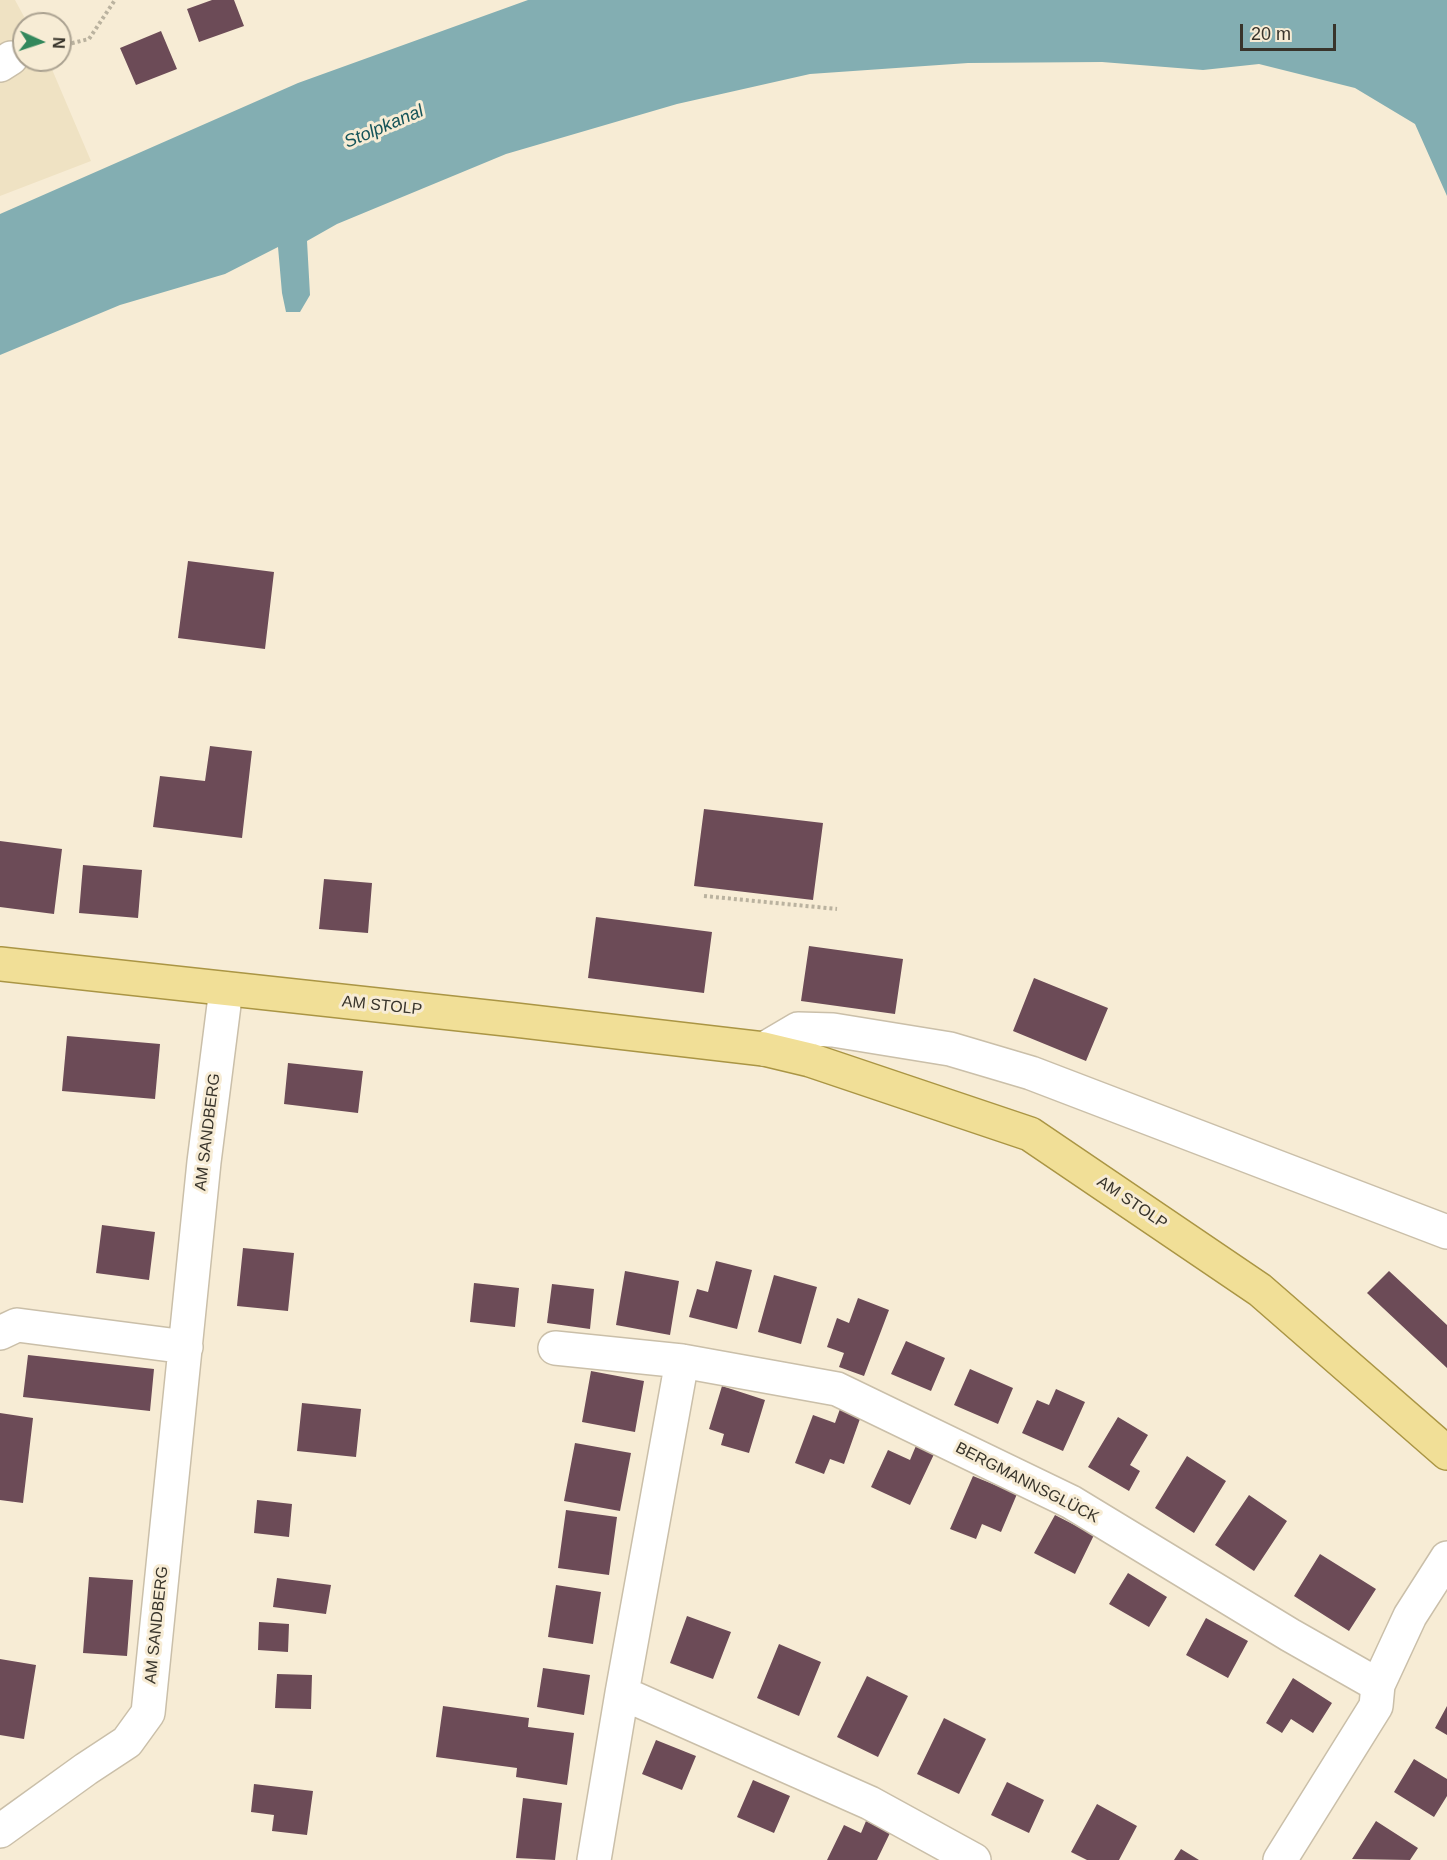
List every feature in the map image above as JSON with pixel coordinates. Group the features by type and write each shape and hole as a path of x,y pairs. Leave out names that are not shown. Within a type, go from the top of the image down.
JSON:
{"main road":[{"name":"AM STOLP","path":"0,964 764,1049 810,1060 1030,1134 1260,1290 1447,1452"}],"street":[{"name":"AM SANDBERG","path":"0,1831 127,1742 148,1713 204,1162 226,989"},
{"path":"764,1049 798,1029 833,1030 950,1049 1031,1073 1447,1232"},
{"path":"0,1333 17,1325 186,1347"},
{"name":"BERGMANNSGLÜCK","path":"555,1348 682,1361 837,1389 1071,1502 1290,1635 1378,1685"},
{"path":"594,1860 682,1361"},
{"path":"1280,1860 1376,1706 1378,1685 1410,1616 1447,1558"},
{"path":"622,1693 870,1803 974,1860"}],"path":[{"path":"72,43 88,39 115,0"},
{"path":"704,896 837,909"}],"shaded area":[{"path":"0,0 15,0 22,12 12,12 12,72 53,72 91,161 0,196"}],"water":[{"name":"Stolpkanal","path":"528,0 1447,0 1447,196 1415,124 1355,88 1259,64 1203,70 1102,62 968,63 810,74 677,104 506,154 337,224 307,241 310,295 300,312 286,312 278,247 225,274 120,305 0,355 0,214 298,83"}],"building":[{"path":"212,0 234,0 244,26 199,42 187,9"},
{"path":"161,31 177,69 136,85 120,48"},
{"path":"188,561 274,572 265,649 178,638"},
{"path":"210,746 252,751 242,838 153,827 160,776 205,781"},
{"path":"704,809 823,823 813,900 694,886"},
{"path":"0,841 62,849 54,914 0,907"},
{"path":"83,865 142,870 138,918 79,913"},
{"path":"324,879 372,883 368,933 319,929"},
{"path":"596,917 712,932 704,993 588,978"},
{"path":"809,946 903,959 895,1014 801,1001"},
{"path":"1034,978 1108,1008 1086,1061 1013,1031"},
{"path":"67,1036 160,1044 155,1099 62,1091"},
{"path":"288,1063 363,1071 358,1113 284,1104"},
{"path":"102,1225 155,1232 149,1280 96,1273"},
{"path":"243,1248 294,1253 288,1311 237,1306"},
{"path":"716,1261 752,1270 737,1329 689,1317 697,1289 708,1292"},
{"path":"625,1271 679,1281 670,1335 616,1325"},
{"path":"1389,1271 1447,1325 1447,1368 1367,1293"},
{"path":"774,1275 817,1287 801,1344 758,1332"},
{"path":"474,1283 519,1288 515,1327 470,1322"},
{"path":"552,1284 594,1289 590,1329 547,1323"},
{"path":"858,1298 889,1310 864,1376 839,1367 844,1353 827,1347 837,1318 849,1323"},
{"path":"906,1341 945,1358 931,1391 891,1374"},
{"path":"28,1355 154,1369 150,1411 23,1397"},
{"path":"970,1369 1013,1388 998,1424 954,1405"},
{"path":"591,1371 644,1381 635,1432 582,1422"},
{"path":"722,1386 765,1400 749,1453 721,1445 724,1434 709,1429"},
{"path":"1056,1389 1085,1402 1063,1451 1022,1433 1037,1400 1049,1405"},
{"path":"302,1403 361,1409 356,1457 297,1451"},
{"path":"840,1409 861,1416 844,1464 830,1459 824,1474 795,1463 813,1415 835,1423"},
{"path":"0,1413 33,1418 23,1503 0,1500"},
{"path":"1118,1417 1148,1435 1130,1465 1140,1471 1129,1491 1088,1467"},
{"path":"918,1441 936,1450 910,1505 871,1487 888,1450 910,1460"},
{"path":"575,1443 631,1453 620,1511 564,1501"},
{"path":"1187,1456 1226,1481 1194,1533 1155,1508"},
{"path":"973,1476 1017,1494 1001,1532 982,1524 976,1539 950,1529"},
{"path":"1249,1495 1287,1521 1254,1571 1215,1545"},
{"path":"257,1500 292,1504 289,1537 254,1533"},
{"path":"566,1510 617,1517 609,1575 558,1568"},
{"path":"1055,1515 1094,1535 1075,1574 1034,1553"},
{"path":"1320,1554 1376,1589 1349,1631 1294,1596"},
{"path":"1128,1573 1167,1597 1149,1627 1109,1604"},
{"path":"89,1577 133,1580 127,1656 83,1653"},
{"path":"277,1578 331,1585 326,1614 273,1607"},
{"path":"556,1585 601,1592 593,1644 548,1637"},
{"path":"687,1616 731,1632 713,1679 670,1663"},
{"path":"1206,1618 1248,1641 1228,1678 1186,1655"},
{"path":"259,1622 289,1624 288,1652 258,1650"},
{"path":"779,1644 821,1662 799,1716 757,1698"},
{"path":"0,1659 36,1665 24,1739 0,1735"},
{"path":"543,1668 590,1675 584,1715 537,1707"},
{"path":"277,1674 312,1675 311,1709 275,1708"},
{"path":"867,1676 908,1696 878,1757 837,1737"},
{"path":"1293,1678 1332,1703 1313,1733 1291,1719 1282,1733 1266,1723"},
{"path":"443,1706 529,1718 528,1727 574,1733 567,1785 516,1777 517,1768 436,1757"},
{"path":"1447,1706 1447,1735 1435,1728"},
{"path":"944,1718 986,1739 959,1794 917,1774"},
{"path":"656,1740 696,1756 682,1790 642,1774"},
{"path":"1414,1759 1447,1779 1447,1796 1434,1817 1394,1792"},
{"path":"753,1780 790,1796 774,1833 737,1817"},
{"path":"1007,1782 1044,1800 1029,1833 991,1815"},
{"path":"254,1784 313,1791 307,1835 272,1831 274,1815 251,1812"},
{"path":"523,1798 562,1803 555,1860 516,1858"},
{"path":"1097,1804 1137,1826 1119,1860 1087,1860 1071,1852"},
{"path":"866,1821 890,1833 877,1860 827,1860 844,1825 861,1833"},
{"path":"1376,1821 1418,1848 1410,1860 1352,1859"},
{"path":"1181,1849 1199,1860 1174,1860"}]}
